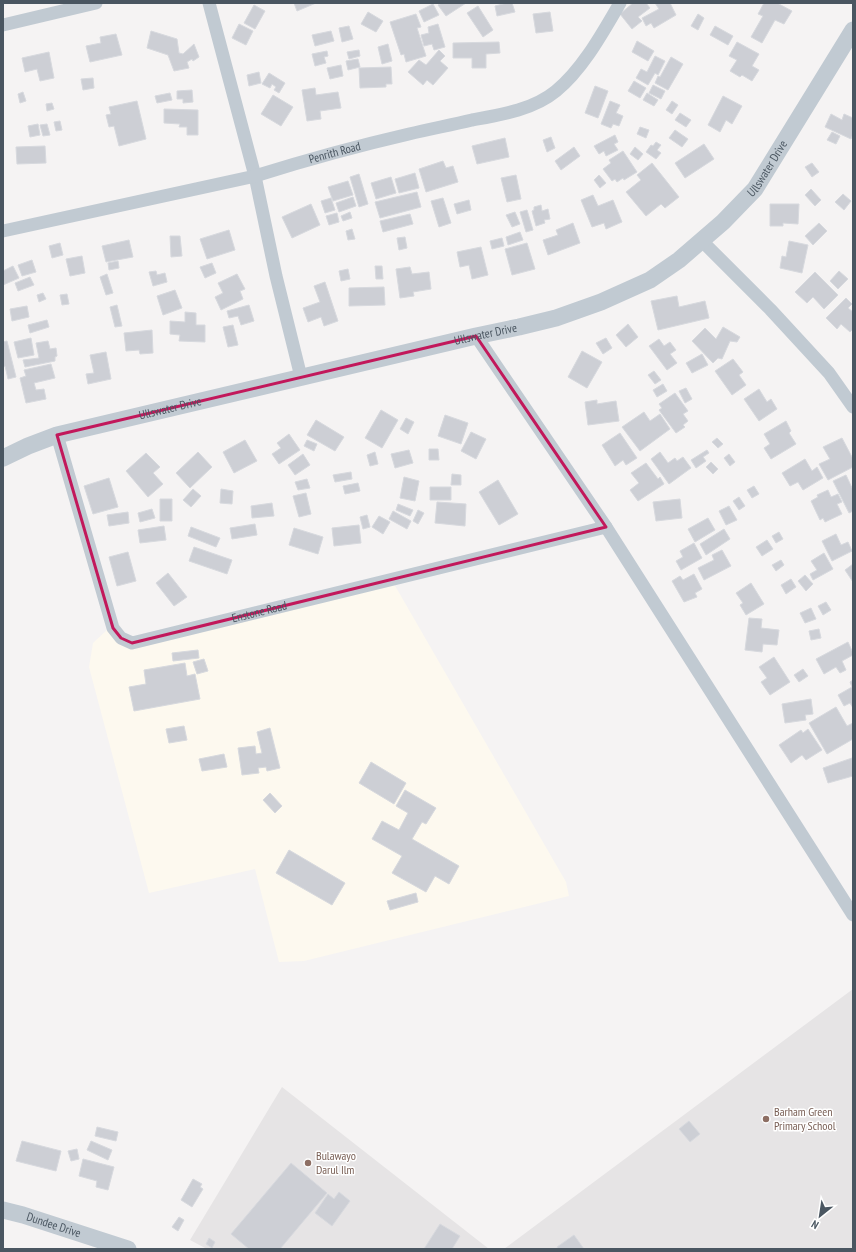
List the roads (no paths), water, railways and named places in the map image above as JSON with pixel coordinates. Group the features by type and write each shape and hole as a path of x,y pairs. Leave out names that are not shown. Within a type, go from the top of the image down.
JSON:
{"street":[{"path":"3,25 96,3"},
{"path":"209,3 255,176 276,276 301,377"},
{"name":"Penrith Road","path":"3,231 255,176 290,165 410,134 523,108 543,100 557,91 572,76 596,43 620,3"},
{"name":"Ullswater Drive","path":"3,458 28,446 57,435 556,318 601,302 650,280 702,241 755,189 853,30"},
{"path":"702,241 770,309 829,373 853,407"},
{"path":"476,336 606,528 853,915"},
{"name":"Enstone Road","path":"57,435 113,628 121,638 132,643 606,528"},
{"name":"Dundee Drive","path":"3,1210 24,1215 128,1249"}],"place":[{"name":"Barham Green Primary School","path":"766,1119"},
{"name":"Bulawayo Darul Ilm","path":"308,1163"}]}
